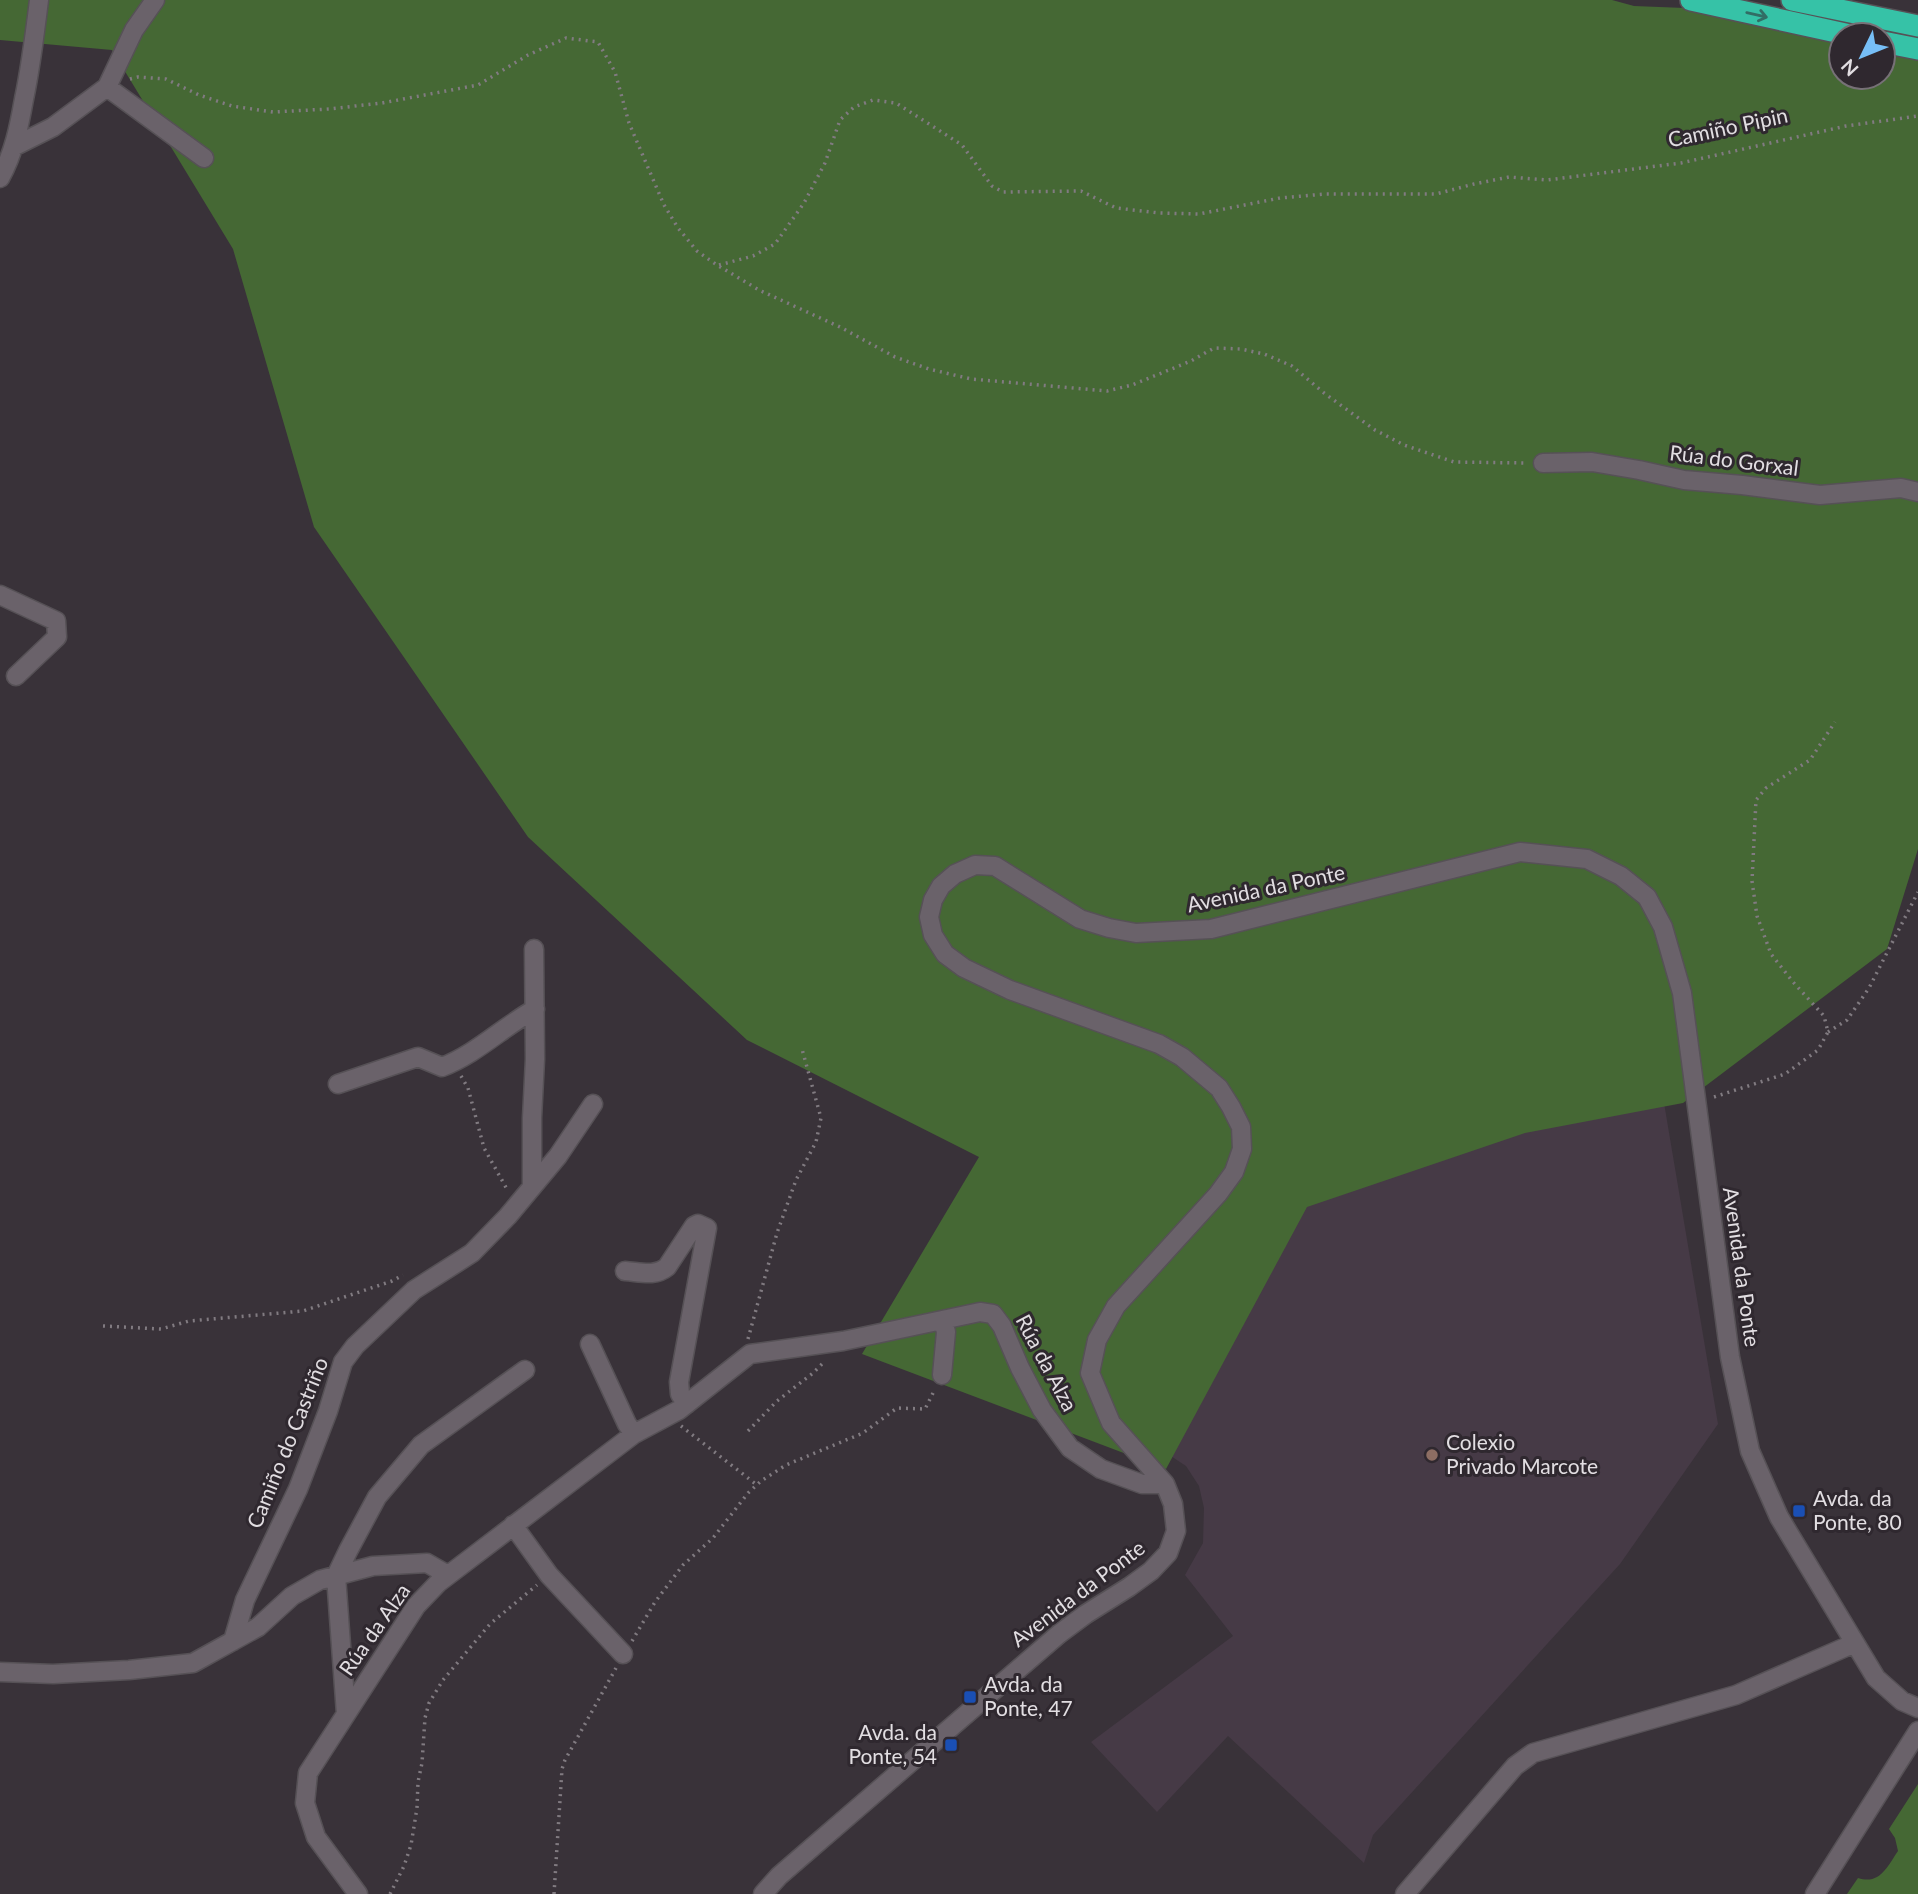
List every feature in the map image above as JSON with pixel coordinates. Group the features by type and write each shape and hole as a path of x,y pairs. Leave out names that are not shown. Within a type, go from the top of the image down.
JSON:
{"highway":[{"path":"1691,0 1827,30"},
{"path":"1793,0 1918,26"},
{"path":"1897,45 1918,49"}],"street":[{"path":"4,171 15,146 32,59 39,0"},
{"path":"15,146 53,127 107,87 134,30 155,0"},
{"path":"107,87 204,158"},
{"name":"Rúa do Gorxal","path":"1544,463 1592,462 1684,480 1820,495 1901,488 1918,492"},
{"path":"0,595 56,621 57,637 16,676"},
{"name":"Avenida da Ponte","path":"764,1894 789,1867 1029,1659 1086,1614 1151,1571 1168,1553 1176,1531 1173,1504 1165,1484 1111,1423 1090,1373 1097,1340 1116,1306 1218,1194 1234,1172 1242,1149 1241,1127 1219,1088 1182,1057 1159,1044 1010,990 964,968 945,954 933,935 929,917 933,900 940,886 955,874 975,865 995,866 1080,919 1136,933 1211,929 1520,852 1587,859 1621,876 1647,897 1663,927 1682,993 1730,1357 1750,1451 1779,1517 1876,1678 1902,1701 1918,1708"},
{"path":"532,1186 531,1118 536,1059 534,950"},
{"path":"338,1084 418,1057 442,1067 453,1063 535,1009"},
{"name":"Camiño do Castriño","path":"233,1641 245,1600 298,1489 343,1362 355,1346 414,1290 472,1253 558,1156 593,1104"},
{"path":"625,1271 650,1274 662,1272 694,1226 698,1224 707,1228 679,1382 680,1394 687,1404"},
{"name":"Rúa da Alza","path":"358,1894 316,1837 305,1803 308,1773 416,1605 448,1575 634,1434 687,1404 750,1354 834,1343 981,1311 993,1314 1002,1326 1042,1410 1070,1448 1101,1469 1142,1484 1165,1484"},
{"path":"942,1375 946,1332 943,1320"},
{"path":"590,1344 634,1434"},
{"path":"336,1576 377,1497 421,1445 525,1370"},
{"path":"513,1525 549,1575 624,1654"},
{"path":"0,1672 52,1674 192,1663 258,1627 292,1596 320,1580 373,1566 427,1563 448,1575"},
{"name":"Rúa da Alza","path":"336,1576 346,1714"},
{"path":"1405,1894 1515,1766 1533,1753 1736,1695 1855,1643"},
{"path":"1815,1894 1918,1731"}],"path":[{"path":"107,87 138,77 166,79 199,95 232,106 273,112 329,109 382,103 478,85 528,55 566,38 598,42 615,72 629,123 664,205 697,251 759,290 840,327 895,357 971,379 1107,391 1132,385 1191,361 1214,348 1241,349 1264,354 1292,366 1375,430 1404,445 1454,462 1544,463"},
{"name":"Camiño Pipin","path":"717,265 753,256 775,244 804,203 820,173 840,120 854,107 873,100 896,103 961,145 992,186 1003,192 1081,191 1116,208 1199,214 1280,198 1325,194 1436,194 1508,177 1547,180 1681,163 1846,126 1918,116"},
{"path":"1828,1032 1824,1016 1770,954 1757,916 1752,881 1756,800 1766,788 1810,760 1835,722"},
{"path":"1696,1103 1785,1074 1818,1050 1828,1032 1847,1020 1869,988 1918,892"},
{"path":"750,1354 747,1342 777,1233 796,1180 816,1142 821,1118 802,1049"},
{"path":"453,1063 468,1088 484,1148 517,1204"},
{"path":"103,1326 161,1329 188,1321 303,1311 392,1281 408,1272"},
{"path":"748,1431 777,1401 828,1358 834,1343"},
{"path":"554,1894 562,1769 565,1760 655,1602 683,1565 713,1538 757,1485 786,1465 863,1433 897,1408 925,1409 942,1375"},
{"path":"668,1416 757,1485"},
{"path":"390,1894 411,1845 429,1703 443,1680 490,1624 549,1575"}],"shaded area":[{"name":"Colexio Privado Marcote","path":"1660,1079 1718,1424 1620,1564 1373,1835 1364,1863 1228,1736 1157,1812 1091,1742 1233,1636 1185,1575 1203,1543 1204,1508 1199,1486 1186,1466 1151,1443 1318,1110"}],"green space":[{"path":"0,0 1612,0 1634,6 1815,13 1849,21 1827,21 1827,91 1897,91 1897,32 1918,37 1918,849 1887,949 1683,1103 1525,1133 1307,1207 1166,1469 862,1354 979,1157 747,1040 528,837 314,527 233,249 112,50 0,40"},
{"path":"1918,1784 1918,1894 1847,1894 1858,1878 1872,1879 1882,1873 1898,1851 1895,1838 1889,1829"}],"place":[{"name":"Colexio Privado Marcote","path":"1432,1455"},
{"name":"Avda. da Ponte, 80","path":"1799,1511"},
{"name":"Avda. da Ponte, 47","path":"970,1697"},
{"name":"Avda. da Ponte, 54","path":"951,1745"}]}
